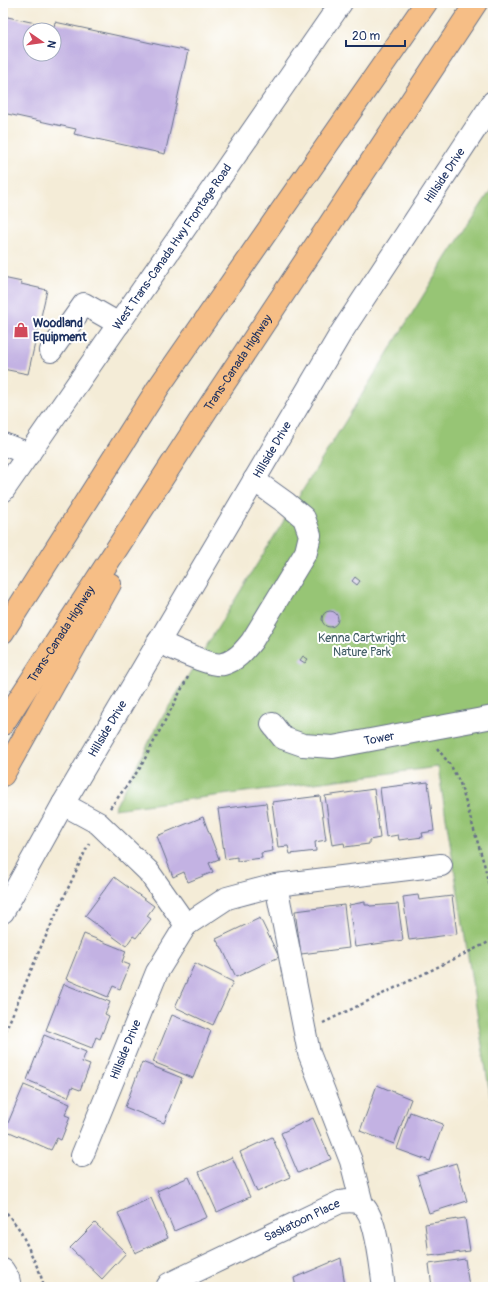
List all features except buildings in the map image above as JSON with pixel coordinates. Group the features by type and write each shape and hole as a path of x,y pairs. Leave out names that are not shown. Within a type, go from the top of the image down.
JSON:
{"highway":[{"path":"3,611 426,3"},
{"name":"Trans-Canada Highway","path":"3,724 208,408 476,3"},
{"path":"3,632 158,388"},
{"path":"3,775 208,408"}],"street":[{"name":"West Trans-Canada Hwy Frontage Road","path":"3,491 339,4"},
{"name":"Hillside Drive","path":"3,912 63,804 341,333 493,102"},
{"path":"51,351 84,304 119,324"},
{"path":"3,444 29,454"},
{"path":"158,642 214,664 222,665 235,659 252,641 306,552 310,535 304,518 254,480"},
{"name":"Tower","path":"272,724 283,738 303,745 334,747 493,717"},
{"path":"63,804 98,823 148,871 186,925"},
{"name":"Hillside Drive","path":"82,1156 157,972 186,925 227,898 276,885 441,865"},
{"path":"276,885 309,1053 351,1161 362,1204 370,1214 375,1227 384,1287"},
{"name":"Saskatoon Place","path":"167,1287 169,1284 340,1202 351,1201 362,1204"},
{"path":"3,1270 8,1278 10,1287"}],"path":[{"path":"408,733 431,743 444,757 457,775 485,868 490,891 493,896"},
{"path":"305,1032 493,940"},
{"path":"3,1208 20,1230 40,1273 44,1287"}],"green space":[{"name":"Kenna Cartwright Nature Park","path":"493,187 493,1114 438,767 114,809 160,721 447,257"}],"place":[{"name":"Woodland Equipment","path":"21,330"}]}
